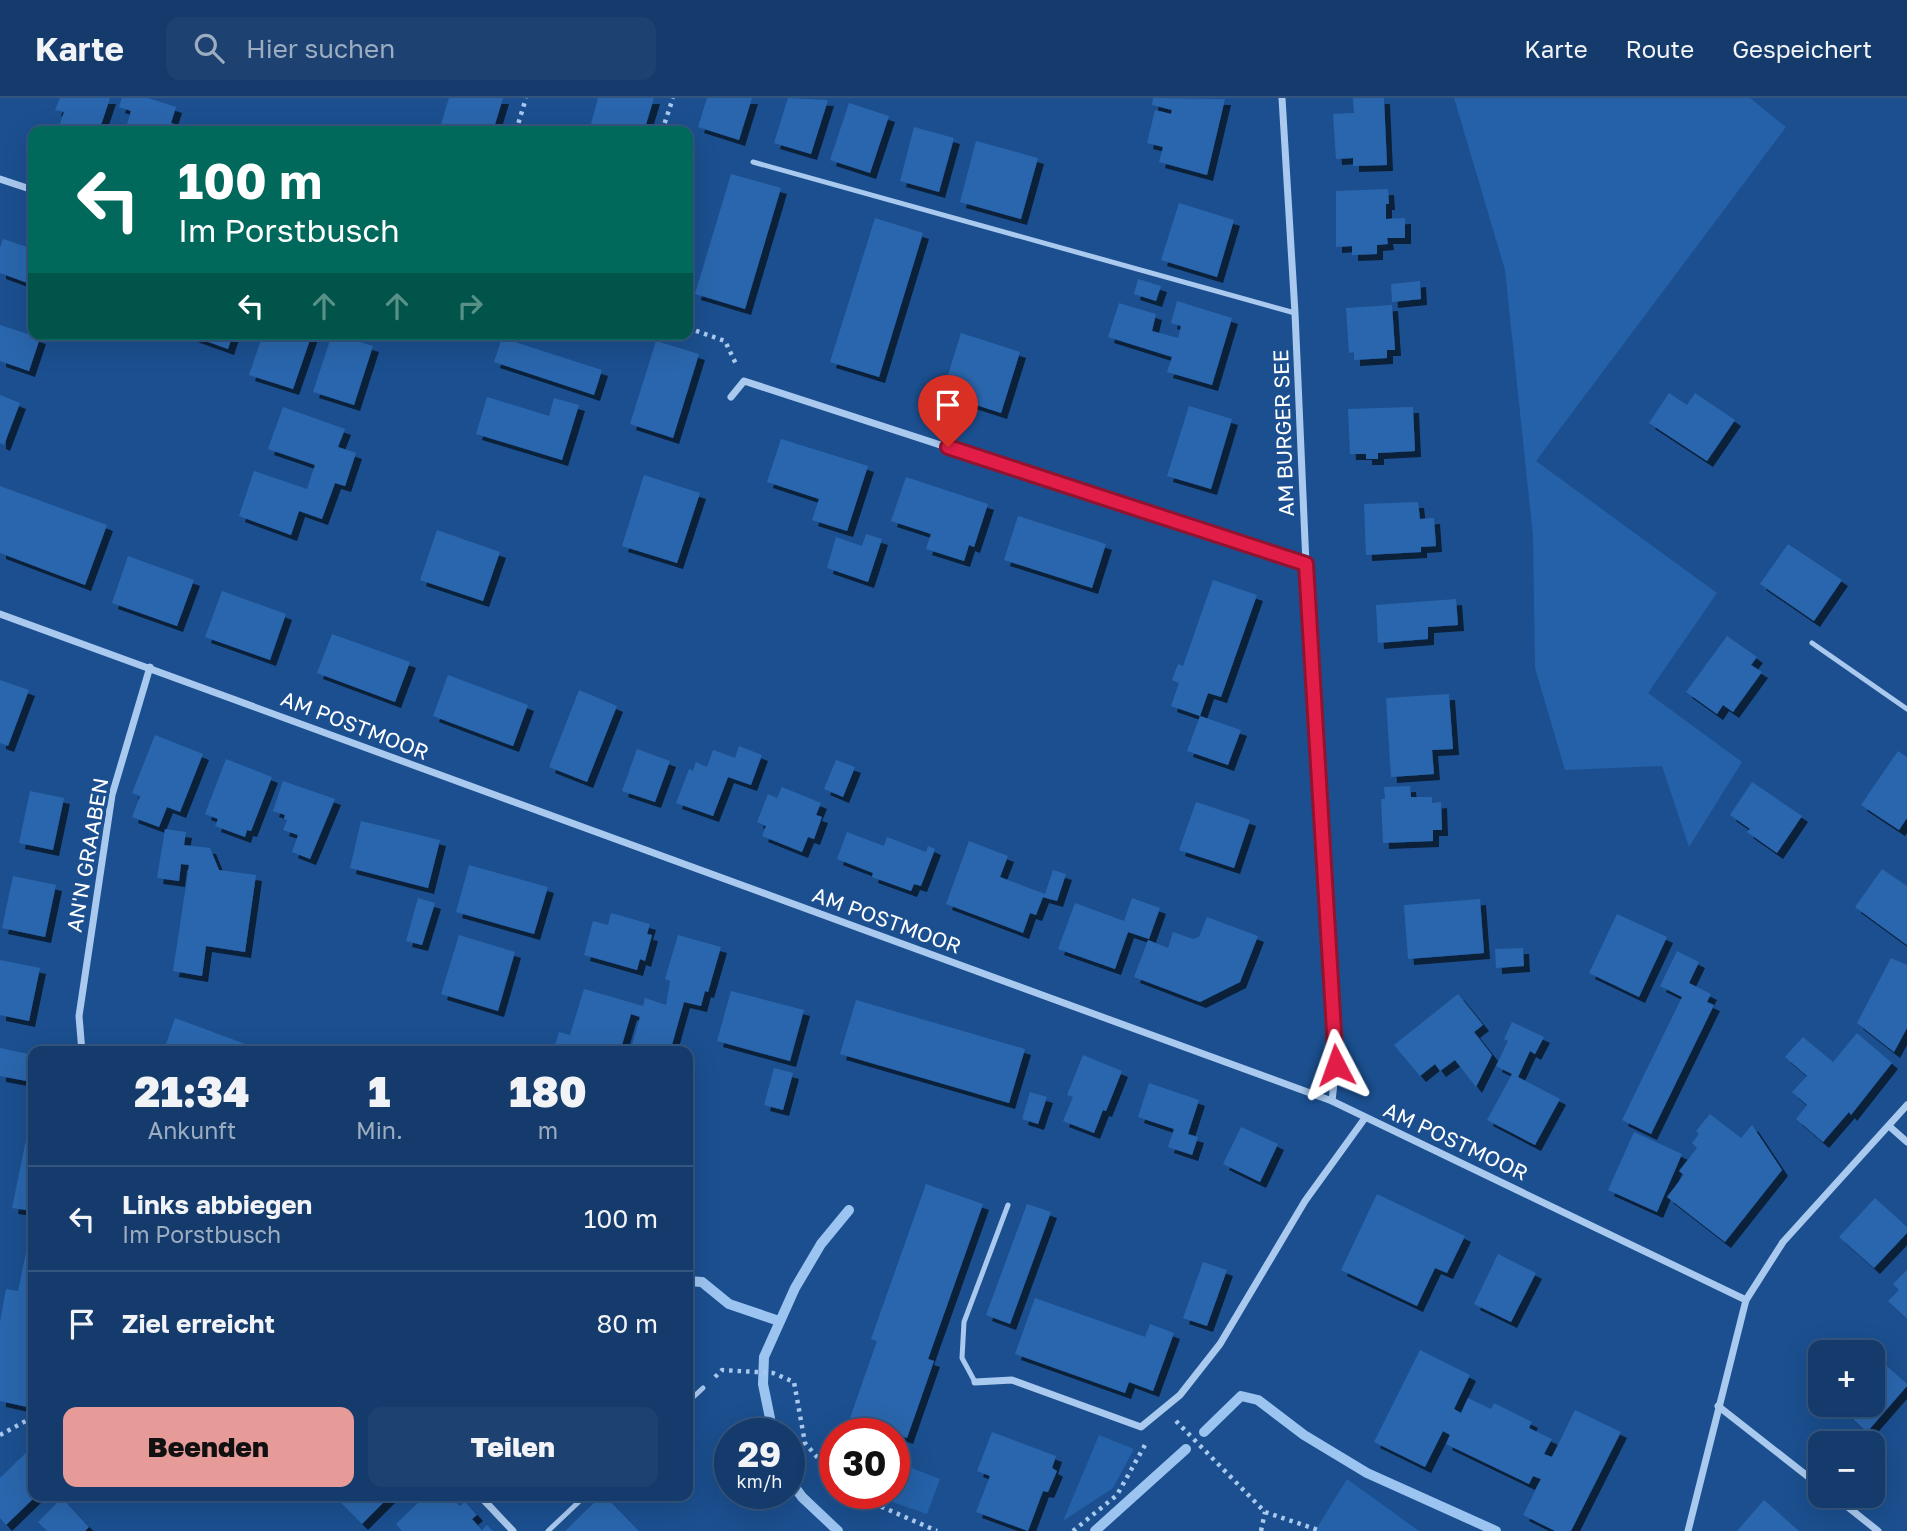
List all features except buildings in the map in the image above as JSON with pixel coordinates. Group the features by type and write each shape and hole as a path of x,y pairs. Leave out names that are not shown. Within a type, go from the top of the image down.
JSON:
{"street":[{"name":"AM BURGER SEE","path":"1282,98 1336,1065 1332,1101"},
{"path":"0,179 28,188"},
{"path":"731,397 744,381 1306,564"},
{"name":"AM POSTMOOR","path":"0,614 1332,1101 1746,1300"},
{"name":"AN'N GRAABEN","path":"82,1046 79,1016 112,795 150,667"},
{"path":"1688,1531 1746,1300 1783,1242 1907,1105"},
{"path":"975,1382 1012,1380 1141,1427 1180,1395 1220,1344 1305,1201 1366,1118"},
{"path":"1889,1126 1907,1142"},
{"path":"1718,1406 1808,1477"},
{"path":"485,1501 513,1531"},
{"path":"1848,1508 1878,1531"}],"lane":[{"path":"753,162 1295,313"},
{"path":"1812,643 1907,709"},
{"path":"975,1382 962,1358 964,1322 1008,1205"},
{"path":"693,1397 703,1388"},
{"path":"548,1531 580,1501"}],"path":[{"path":"518,126 526,98"},
{"path":"664,126 673,98"},
{"path":"693,330 725,341 744,381"},
{"path":"703,1388 722,1370 773,1373 794,1382 806,1443 819,1459"},
{"path":"1073,1531 1117,1495 1164,1409 1265,1512 1321,1531"},
{"path":"0,1435 28,1420"},
{"path":"887,1509 937,1531"},
{"path":"1262,1531 1265,1512"}],"shaded area":[{"path":"1454,98 1750,98 1786,127 1536,461 1717,593 1648,693 1742,762 1689,847 1662,766 1565,770 1535,668 1533,536 1505,270"},
{"path":"1099,1435 1134,1449 1113,1488 1063,1521"},
{"path":"910,1467 940,1479 927,1514 910,1508"},
{"path":"1347,1479 1419,1531 1315,1531"}],"waterway":[{"path":"770,1418 763,1384 764,1357 795,1288 821,1244 849,1210"},
{"path":"693,1281 702,1282 729,1304 779,1321"},
{"path":"1204,1432 1241,1396 1258,1400 1304,1435 1367,1473 1496,1531"},
{"path":"1095,1531 1186,1449"},
{"path":"805,1500 838,1531"}],"route":[{"path":"948,447 1306,564 1336,1065"}]}
